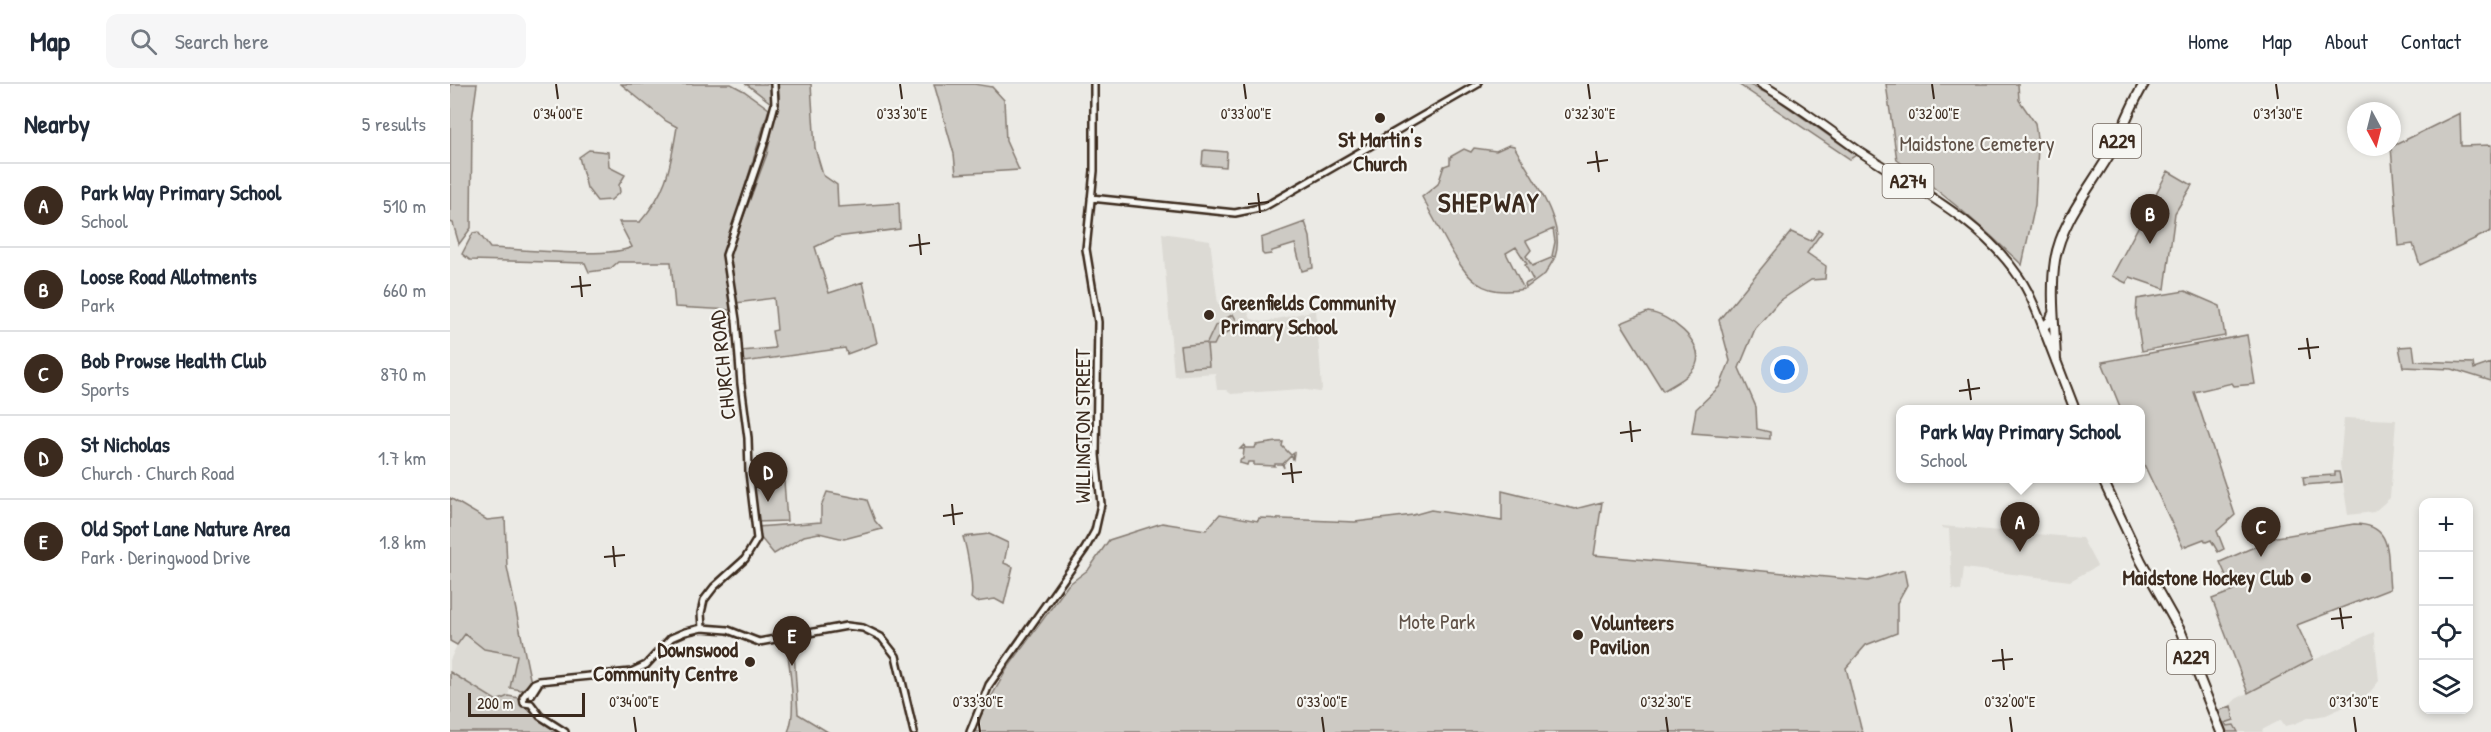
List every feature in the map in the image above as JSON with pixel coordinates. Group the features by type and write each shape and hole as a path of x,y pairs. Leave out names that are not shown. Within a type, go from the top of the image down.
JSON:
{"highway":[{"name":"A229","path":"2056,361 2052,315 2055,260 2062,237 2077,206 2118,139 2144,84"},
{"name":"A229","path":"2052,315 2045,326 2073,405"},
{"name":"A229","path":"2104,483 2140,561 2181,632 2221,732"}],"main road":[{"name":"A274","path":"1761,84 1952,210 1983,236 2011,266 2055,341"}],"street":[{"name":"CHURCH ROAD","path":"702,628 701,613 704,600 745,559 757,539 736,320 726,255 765,141 775,104 774,84"},
{"name":"WILLINGTON STREET","path":"970,732 989,686 1085,549 1098,523 1101,504 1096,446 1098,322 1086,249 1094,171 1094,84"},
{"path":"1091,198 1235,213 1249,212 1264,207 1478,84"},
{"path":"565,732 540,716 531,704 527,705 522,700 534,683 544,680 631,672 646,665 671,638 702,628 728,630 759,642 847,626 869,630 881,637 896,656 914,732"},
{"path":"528,694 534,698 531,704"}],"shaded area":[{"name":"Greenfields Community Primary School","path":"1162,233 1210,240 1218,304 1244,303 1251,319 1264,322 1316,310 1322,389 1320,392 1300,389 1231,394 1226,390 1217,390 1215,373 1174,376"},
{"path":"2344,418 2396,420 2390,498 2374,512 2348,515 2340,464"},
{"path":"1942,526 2082,538 2097,566 2070,581 1964,568 1961,591 1952,589 1949,529 1942,528"},
{"path":"2374,632 2379,681 2366,697 2326,715 2308,718 2294,724 2285,726 2281,720 2262,730 2263,732 2238,732 2234,725 2226,726 2225,723 2232,721 2235,717 2230,705 2236,699 2275,678"},
{"path":"465,634 484,649 518,655 508,696 497,701 450,672 450,660"}],"green space":[{"path":"450,84 477,84 472,120 471,228 459,244 453,223 450,222"},
{"path":"621,84 731,84 769,109 725,251 731,310 675,307 671,262 618,262 610,269 589,272 585,263 470,260 462,254 473,233 478,232 490,248 585,253 621,251 632,247 619,222 640,222 657,199 670,166 677,127 666,121"},
{"path":"745,84 771,84 771,103 749,86"},
{"path":"777,84 811,84 815,148 823,175 837,185 838,207 899,203 900,229 836,237 815,247 829,293 863,282 877,343 847,354 845,348 744,362 742,351 775,348 772,331 777,330 774,298 736,303 728,258 767,154 779,95"},
{"path":"934,84 974,84 992,87 1004,100 1006,141 1019,170 956,174 954,154"},
{"path":"1738,84 1748,84 1772,96 1856,155 1850,159"},
{"name":"Maidstone Cemetery","path":"1886,84 2018,84 2019,100 2035,123 2038,146 2035,205 2022,265 1962,210 1897,160"},
{"path":"2460,113 2461,146 2491,145 2491,231 2420,265 2413,244 2399,246 2392,156 2401,156 2401,142"},
{"path":"1509,145 1514,146 1552,214 1557,243 1555,257 1552,256 1555,242 1553,229 1526,241 1531,250 1526,256 1532,266 1551,258 1554,259 1545,274 1526,288 1525,284 1533,280 1525,265 1527,264 1516,247 1506,253 1524,289 1496,291 1476,282 1461,266 1422,197 1438,184 1444,166 1450,164 1450,157 1464,149 1471,152 1474,148 1496,151"},
{"path":"589,150 608,152 609,167 625,175 619,185 620,192 611,200 597,201 587,188 579,157"},
{"path":"1205,150 1227,152 1226,167 1202,165"},
{"path":"2168,171 2192,185 2175,213 2165,289 2130,277 2126,283 2112,276"},
{"path":"1305,222 1310,237 1313,268 1302,271 1295,244 1272,251 1271,254 1262,253 1261,238"},
{"path":"1819,230 1822,232 1807,253 1826,266 1825,279 1811,280 1778,302 1755,329 1739,368 1756,407 1757,429 1770,432 1770,439 1692,433 1696,409 1720,386 1730,361 1719,320 1791,232 1811,241"},
{"path":"2185,291 2220,306 2225,336 2142,351 2136,314 2137,299"},
{"path":"1648,312 1665,318 1683,331 1696,347 1698,356 1696,365 1690,373 1663,391 1621,323"},
{"path":"1233,314 1239,325 1217,339 1214,345 1207,345 1209,366 1183,368 1180,346 1207,343 1215,326"},
{"path":"2247,335 2255,384 2234,386 2232,383 2194,392 2235,515 2217,531 2224,549 2218,552 2211,540 2206,542 2204,539 2183,547 2145,467 2145,405 2119,405 2102,362"},
{"path":"2413,346 2415,361 2473,363 2474,369 2491,363 2491,381 2452,369 2403,367 2399,347"},
{"path":"1283,442 1282,446 1291,455 1294,453 1293,459 1291,456 1283,464 1284,468 1282,464 1275,464 1275,466 1254,465 1254,462 1248,462 1247,465 1240,463 1244,449 1240,449 1244,445 1245,448 1255,448 1256,445"},
{"path":"2335,472 2339,472 2341,482 2304,485 2303,477 2335,475"},
{"path":"784,481 787,521 756,522 752,484"},
{"name":"Mote Park","path":"1502,491 1575,509 1602,502 1594,555 1868,581 1904,570 1907,585 1897,603 1897,633 1866,645 1846,668 1862,732 975,732 980,717 1007,669 1068,585 1089,569 1109,540 1162,523 1206,530 1220,514 1258,521 1259,518 1355,522 1413,515 1431,510 1502,521"},
{"path":"827,492 867,500 875,521 882,529 844,539 819,533 804,536 774,554 760,537 757,527 821,522 821,507"},
{"path":"450,498 487,520 505,518 507,567 531,683 521,690 510,688 517,655 484,649 465,634 457,645 450,641"},
{"path":"2354,524 2377,530 2383,536 2388,555 2390,589 2297,625 2313,659 2248,693 2212,599 2233,591 2220,562 2277,537"},
{"path":"989,534 1008,543 1004,563 1013,567 1004,604 995,599 976,602 971,598 970,568 963,537"},
{"path":"793,636 798,714 828,732 788,732 791,723 792,699 786,637"},
{"path":"450,672 497,701 508,696 519,698 523,706 558,732 450,732"},
{"path":"2231,706 2234,720 2225,723 2227,726 2234,725 2238,732 2227,732 2218,711"}],"place":[{"name":"St Martin's Church","path":"1380,118"},
{"name":"Loose Road Allotments","path":"2150,244"},
{"name":"Greenfields Community Primary School","path":"1209,315"},
{"name":"St Nicholas","path":"768,502"},
{"name":"Park Way Primary School","path":"2020,552"},
{"name":"Bob Prowse Health Club","path":"2261,557"},
{"name":"Maidstone Hockey Club","path":"2306,578"},
{"name":"Volunteers Pavilion","path":"1578,635"},
{"name":"Downswood Community Centre","path":"750,662"},
{"name":"Old Spot Lane Nature Area","path":"792,666"}],"district":[{"name":"SHEPWAY","path":"1489,203"}]}
